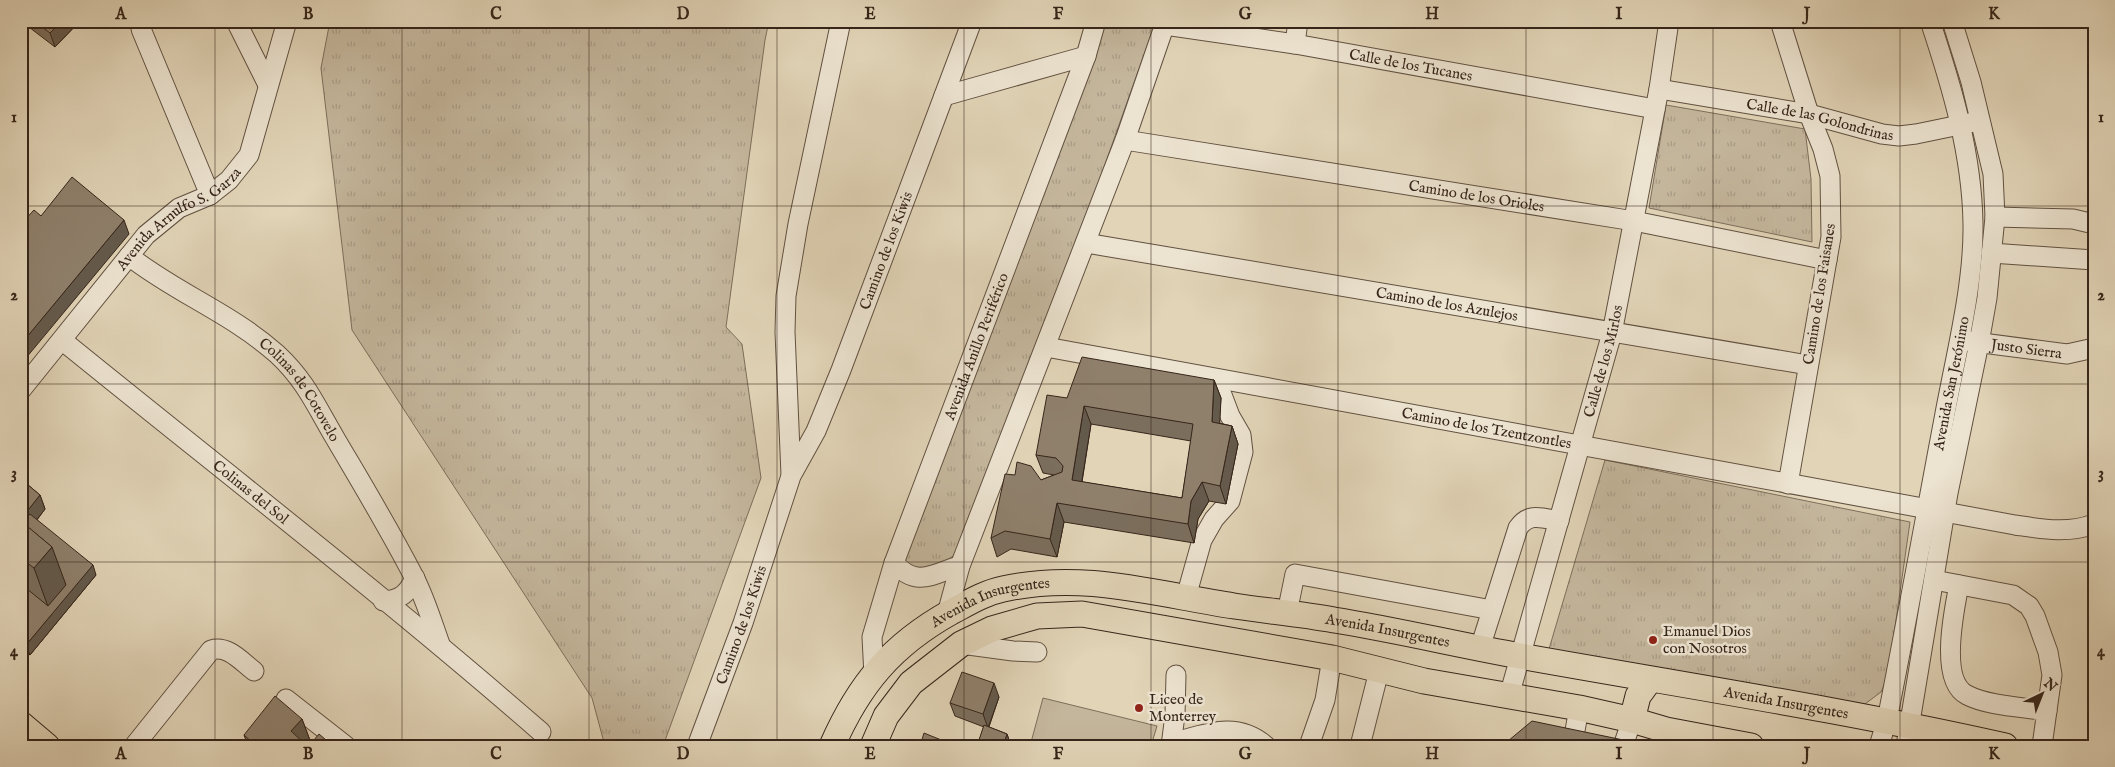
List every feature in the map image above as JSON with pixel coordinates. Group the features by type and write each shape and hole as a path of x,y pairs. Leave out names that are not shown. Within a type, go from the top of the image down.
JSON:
{"main road":[{"name":"Avenida Insurgentes","path":"832,746 844,718 858,695 891,654 907,639 947,614 980,596 1030,584 1114,584 1336,620 1901,730 2005,746"},
{"name":"Avenida Insurgentes","path":"872,746 886,716 911,683 961,644 992,629 1037,616 1082,614 1332,658 1379,671 1579,708 1666,730 1751,746"},
{"path":"1579,708 1588,682 1583,667"},
{"path":"1632,720 1638,696 1649,680"},
{"path":"21,724 47,746"}],"street":[{"path":"236,21 268,85"},
{"name":"Avenida Arnulfo S. Garza","path":"21,390 63,341 128,256 162,220 179,208 210,195 229,180 249,155 258,131 268,85 287,21"},
{"name":"Camino de los Kiwis","path":"791,476 785,332 786,296 798,224 841,21"},
{"name":"Camino de los Kiwis","path":"697,746 743,623 791,476 816,431 841,370 972,21"},
{"name":"Avenida Anillo Periférico","path":"874,676 872,637 894,563 1086,56 1096,21"},
{"path":"1295,44 1298,21"},
{"name":"Calle de los Mirlos","path":"1509,696 1612,333 1659,88 1669,21"},
{"name":"Camino de los Faisanes","path":"1780,21 1809,114 1823,149 1830,176 1831,237 1788,484"},
{"name":"Avenida San Jerónimo","path":"1901,730 1936,510 1958,340 1968,279 1973,225 1961,124 1930,21"},
{"name":"Avenida San Jerónimo","path":"1879,746 1901,730 1922,653 1934,580 1936,510 1979,343 1995,217 1993,174 1981,120 1952,21"},
{"path":"947,614 960,566 1086,243 1166,23"},
{"name":"Calle de los Tucanes","path":"1166,23 1295,44 1655,109"},
{"path":"142,29 210,195"},
{"path":"944,96 1086,56"},
{"name":"Calle de las Golondrinas","path":"1659,88 1809,114 1882,134 1899,136 1981,120"},
{"name":"Camino de los Orioles","path":"1125,140 1634,222 1827,260"},
{"path":"1995,217 2073,219 2094,224"},
{"name":"Camino de los Azulejos","path":"1086,243 1808,365"},
{"path":"1991,253 2094,260"},
{"name":"Colinas de Cotovelo","path":"128,256 147,270 235,320 278,355 292,370 312,395 415,578 440,644"},
{"name":"Justo Sierra","path":"1958,340 2067,354 2094,348"},
{"name":"Colinas del Sol","path":"63,341 384,601 440,644 541,732"},
{"name":"Camino de los Tzentzontles","path":"1046,347 1788,484 2059,531 2077,530 2094,524"},
{"path":"1086,373 1097,371 1146,377 1218,392 1222,396 1230,416 1242,435 1243,452 1230,501 1214,519 1202,540 1186,597"},
{"path":"1480,648 1518,528 1524,520 1532,516 1559,521"},
{"path":"894,563 908,576 922,578 960,566"},
{"path":"1287,613 1294,574 1492,610"},
{"path":"384,601 403,596 415,578"},
{"path":"1934,580 2013,595 2029,606 2035,616 2048,652 2052,675 2042,746"},
{"path":"1959,585 1952,621 1951,658 1955,682 1966,695 1981,700 2047,711"},
{"path":"1928,617 1952,621"},
{"path":"961,644 1013,651 1037,652"},
{"path":"134,746 210,650 218,648 232,653 254,672"},
{"path":"1922,653 1951,658"},
{"path":"1309,746 1325,700 1332,658"},
{"path":"1360,746 1379,671"},
{"path":"1176,675 1172,744 1215,730 1233,730 1250,734 1266,746"},
{"path":"286,699 346,746"},
{"path":"1573,742 1579,708"},
{"path":"1623,746 1632,720"}],"green space":[{"path":"330,21 769,21 726,327 742,344 761,478 663,746 605,746 592,698 352,330 321,68"},
{"path":"1103,21 1156,21 1078,240 957,553 935,569 905,567 904,550"},
{"path":"1666,105 1805,129 1811,179 1812,242 1649,208"},
{"path":"1605,460 1910,522 1888,676 1881,692 1861,707 1549,649"},
{"path":"1043,698 1157,726 1151,746 1030,746"}],"building":[{"path":"34,21 62,21 50,33"},
{"path":"72,177 124,220 21,344 21,224 34,210 41,216"},
{"path":"1082,357 1214,380 1212,422 1232,426 1220,486 1202,482 1191,501 1188,524 1057,503 1050,539 1005,531 991,538 1005,474 1015,475 1017,462 1031,466 1041,480 1062,472 1063,466 1056,458 1036,455 1047,395 1067,398","holes":["1084,406 1193,424 1182,498 1072,480"]},
{"path":"21,479 40,495 21,519"},
{"path":"30,514 93,565 26,645 21,641 21,584 48,606 66,585 52,547 23,523"},
{"path":"21,521 52,547 34,568 21,558"},
{"path":"962,672 994,683 983,714 950,703"},
{"path":"275,696 302,719 291,731 307,746 256,746 244,735"},
{"path":"1532,721 1628,741 1627,746 1502,746"},
{"path":"984,725 1007,734 1003,746 977,746"},
{"path":"924,733 956,746 920,746"},
{"path":"319,734 333,746 309,746"}],"place":[{"name":"Emanuel Dios con Nosotros","path":"1653,640"},
{"name":"Liceo de Monterrey","path":"1139,708"}]}
